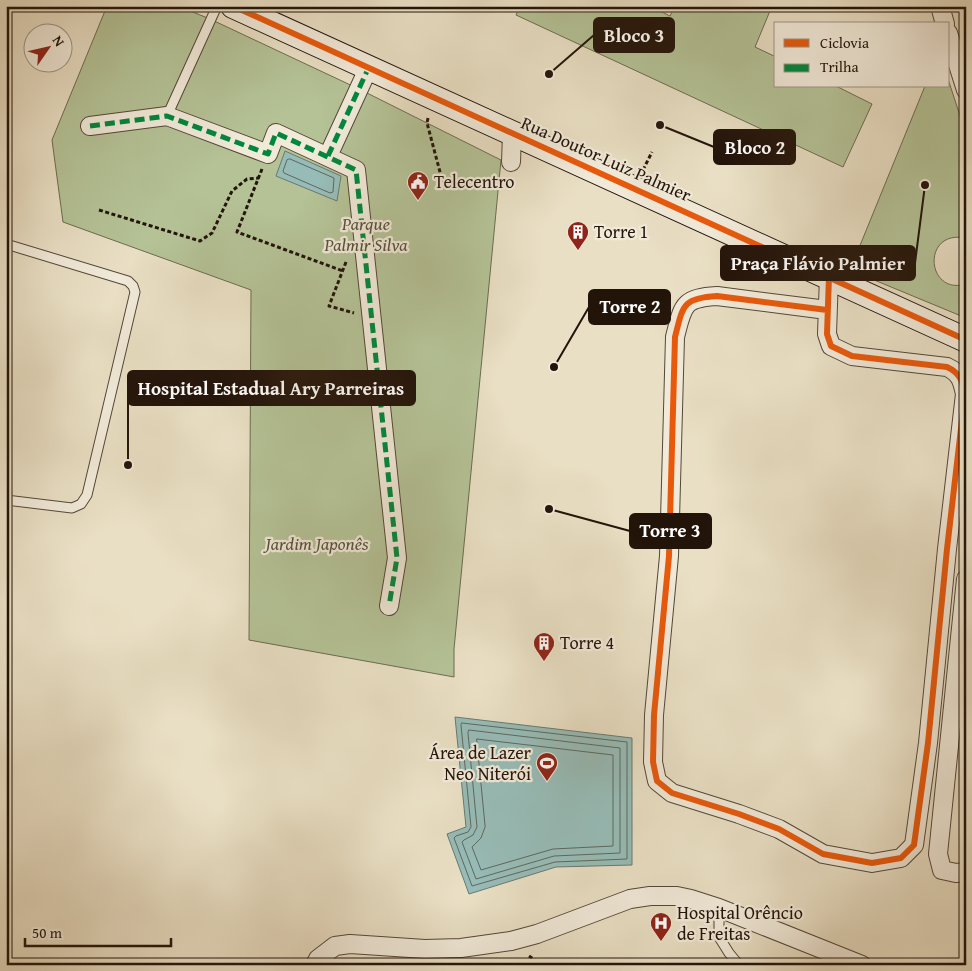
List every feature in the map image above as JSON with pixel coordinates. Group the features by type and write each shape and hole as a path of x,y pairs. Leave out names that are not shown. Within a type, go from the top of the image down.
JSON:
{"main road":[{"name":"Rua Doutor Luiz Palmier","path":"233,6 966,340"}],"street":[{"path":"940,6 944,22"},
{"path":"950,39 966,90"},
{"path":"328,156 368,68"},
{"path":"90,126 167,116 268,154 276,133 356,170 397,558 389,606"},
{"path":"511,162 512,134"},
{"path":"827,310 717,296 701,297 691,301 682,308 675,337 669,556 654,715 652,762 657,781 672,793 779,829 823,854 872,863 901,858 914,845 928,743 948,540 965,394 962,379 956,372 947,367 852,356 831,346 827,334 829,276"},
{"path":"966,579 938,854 942,870 956,873 966,872"},
{"path":"315,965 318,959 335,946 350,944 425,949 461,948 511,941 536,934 630,898 650,896 677,896 719,908 862,965"}],"lane":[{"path":"167,116 216,6"},
{"path":"6,244 128,281 133,286 135,292 87,495 81,504 72,508 6,500"},
{"path":"719,908 719,937 739,965"}],"path":[{"path":"435,99 427,123 444,187"},
{"path":"642,172 652,152"},
{"path":"99,210 200,241 212,233 232,191 247,179 259,178 237,232 342,270"},
{"path":"349,255 329,306 372,318"}],"green space":[{"name":"Parque Palmir Silva","path":"107,6 178,6 210,19 359,89 501,160 454,649 454,677 249,640 251,290 63,222 52,140"},
{"path":"520,6 650,6 670,16 675,6 772,6 755,47 774,56 774,88 840,88 872,104 843,167 516,15"},
{"path":"950,85 966,134 966,238 951,238 941,243 936,252 934,262 937,272 943,281 953,285 966,284 966,318 850,270 924,88 950,88"}],"water":[{"path":"285,151 341,176 337,201 276,176"},
{"name":"Área de Lazer Neo Niterói","path":"455,717 632,738 632,865 556,867 469,894 447,834 466,827"}],"marked path":[{"path":"328,156 368,69"},
{"path":"90,126 167,116 268,154 276,133 356,170 397,558 389,606"}],"cycle path":[{"path":"233,6 966,340"},
{"path":"827,310 717,296 705,297 690,302 680,318 675,337 669,556 654,715 653,762 657,781 672,793 779,829 823,854 872,863 901,858 914,845 928,743 947,549 965,394 960,378 947,367 852,356 831,346 827,334 829,276"}],"place":[{"name":"Bloco 3","path":"549,74"},
{"name":"Bloco 2","path":"660,125"},
{"name":"Praça Flávio Palmier","path":"925,185"},
{"name":"Telecentro","path":"418,201"},
{"name":"Torre 1","path":"578,251"},
{"name":"Torre 2","path":"554,367"},
{"name":"Hospital Estadual Ary Parreiras","path":"128,465"},
{"name":"Torre 3","path":"549,509"},
{"name":"Torre 4","path":"544,662"},
{"name":"Área de Lazer Neo Niterói","path":"547,782"},
{"name":"Hospital Orêncio de Freitas","path":"661,942"}],"park label":[{"name":"Jardim Japonês","path":"317,544"}]}
